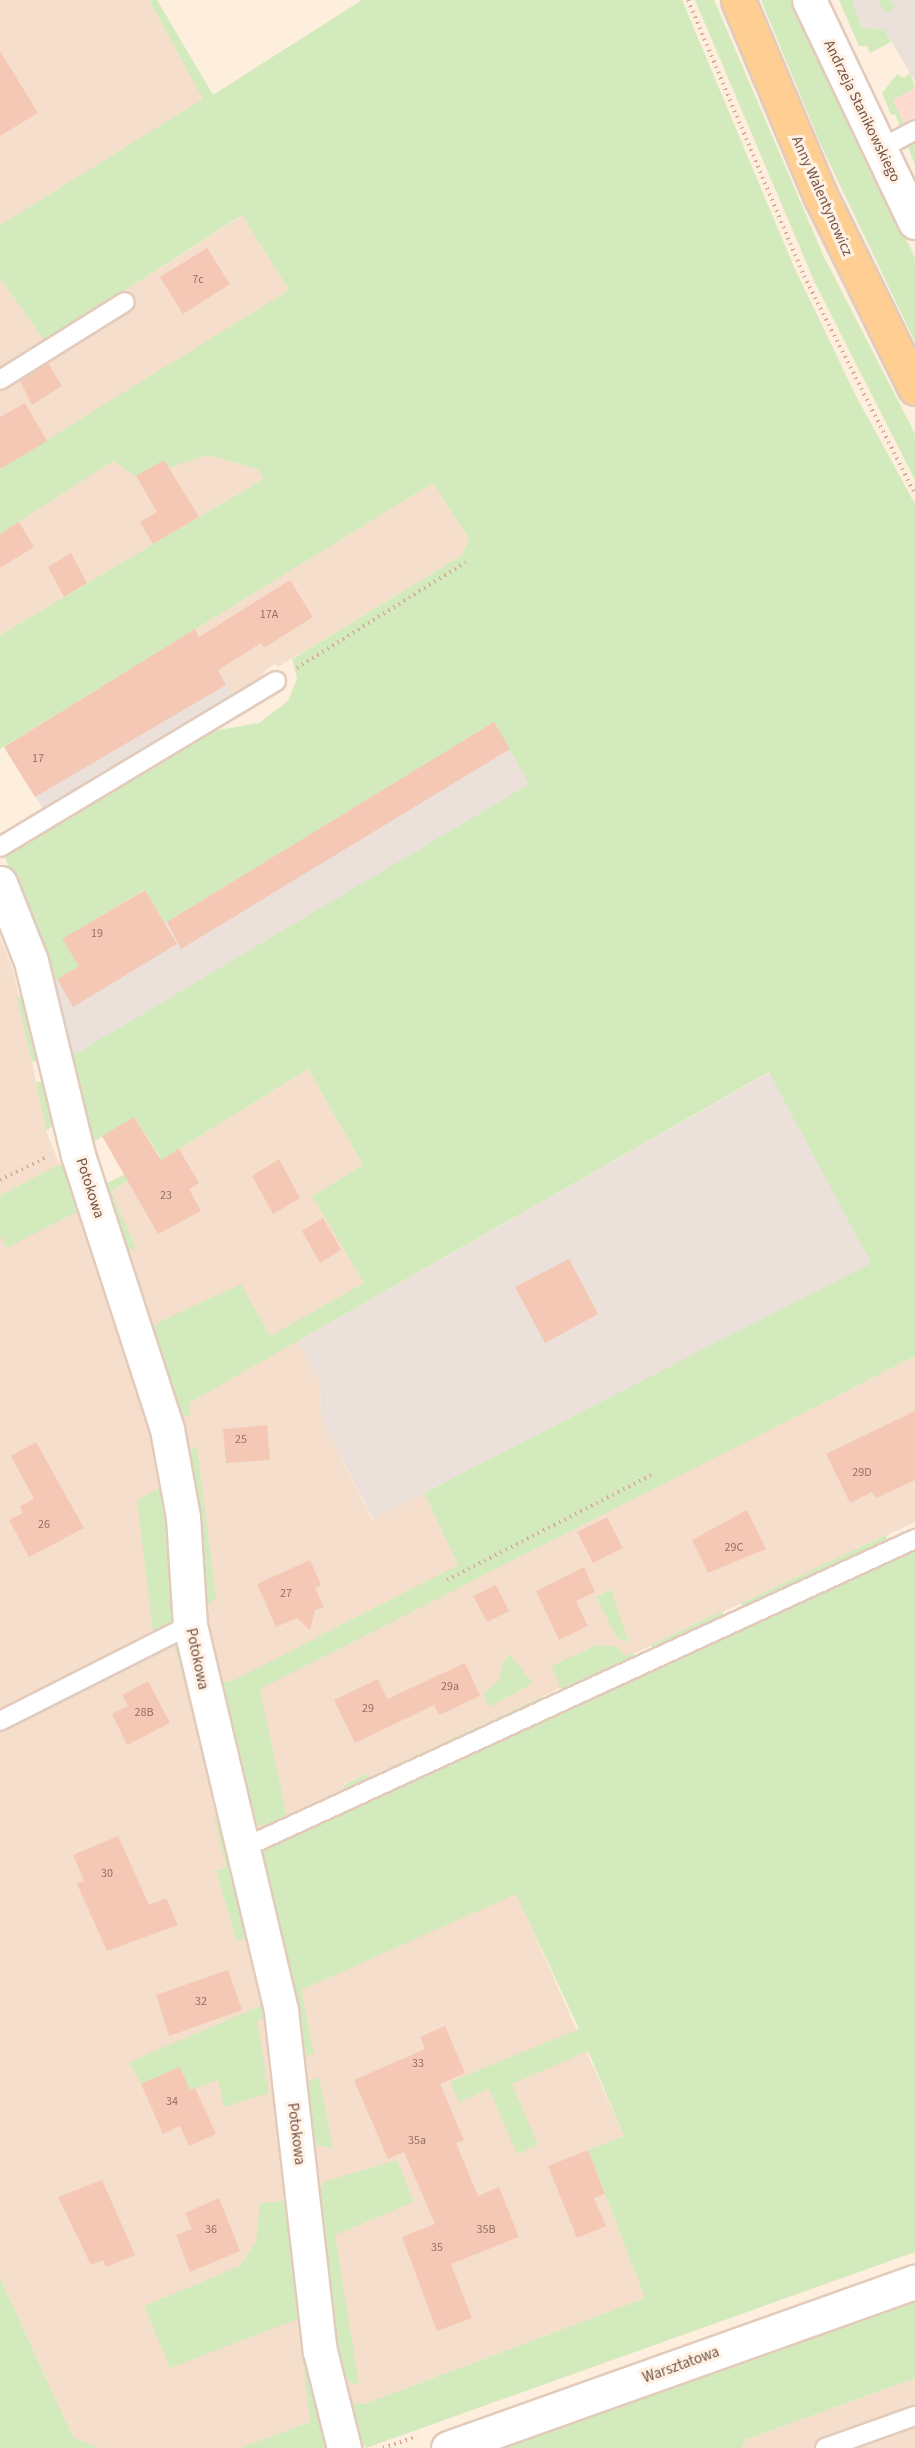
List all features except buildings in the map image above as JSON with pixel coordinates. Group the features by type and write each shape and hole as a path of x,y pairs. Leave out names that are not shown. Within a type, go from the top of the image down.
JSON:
{"main road":[{"name":"Anny Walentynowicz","path":"738,0 820,195 915,388"}],"street":[{"name":"Andrzeja Stanikowskiego","path":"809,0 915,222"},
{"name":"Potokowa","path":"0,883 31,961 76,1145 167,1429 183,1517 190,1625 281,2011 320,2351 344,2448"},
{"name":"Warsztatowa","path":"448,2448 915,2282"}],"lane":[{"path":"880,148 915,130"},
{"path":"0,380 125,302"},
{"path":"0,847 276,681"},
{"path":"241,1849 915,1539"},
{"path":"0,1721 190,1625"},
{"path":"825,2448 915,2416"}],"path":[{"path":"688,0 804,276 915,494"},
{"path":"276,681 466,562"},
{"path":"0,1180 22,1167 76,1145"},
{"path":"447,1580 655,1473"}],"shaded area":[{"path":"0,0 149,0 204,99 0,225"},
{"path":"852,0 915,0 915,82 885,30 862,27"},
{"path":"915,88 915,146 893,100"},
{"path":"243,215 289,290 166,368 207,455 257,469 263,479 0,635 0,278 45,342"},
{"path":"433,483 469,539 462,555 278,667 275,664 267,669 260,678 233,695 195,629"},
{"path":"195,629 233,695 44,810 4,747"},
{"path":"494,722 530,784 73,1056 51,983"},
{"path":"0,937 14,972 46,1131 79,1211 308,1069 363,1165 312,1196 365,1283 298,1341 320,1383 321,1419 372,1519 424,1493 458,1565 752,1438 915,1356 915,1522 370,1777 365,1774 345,1783 342,1790 221,1846 226,1867 216,1871 236,1940 245,1940 264,2004 516,1893 624,2136 588,2150 645,2298 364,2404 343,2403 310,2422 240,2448 100,2448 73,2437 0,2278"},
{"path":"770,1072 872,1263 373,1519 321,1419 320,1383 298,1341"},
{"path":"915,2378 915,2448 742,2448 745,2440"}],"green space":[{"path":"149,0 157,0 213,95 362,0 682,0 794,267 856,396 915,504 915,1356 260,1689 287,1817 342,1791 345,1784 365,1774 370,1777 541,1697 545,1705 276,1826 257,1825 241,1756 230,1759 217,1681 230,1682 458,1565 424,1493 871,1263 769,1072 189,1403 191,1415 176,1418 151,1329 163,1320 241,1284 270,1336 364,1283 312,1196 363,1165 308,1069 111,1191 136,1248 126,1251 99,1187 160,1157 134,1117 95,1141 90,1150 67,1059 529,784 494,722 165,923 144,890 63,939 79,966 51,983 5,857 213,731 259,723 288,701 297,678 292,659 462,555 469,539 433,483 0,749 0,635 263,479 257,469 207,455 169,468 164,460 136,476 113,461 0,534 0,469 289,290 242,215 45,342 0,278 0,225 203,99"},
{"path":"695,0 714,0 824,257 915,434 915,480 815,283"},
{"path":"761,0 794,0 915,258 915,342 820,143"},
{"path":"839,0 852,0 862,27 885,30 891,42 870,53 867,46 859,46"},
{"path":"877,0 891,0 895,7 887,14"},
{"path":"910,73 915,88 893,100 915,146 915,165 895,114 891,115 882,93 897,74 904,78"},
{"path":"27,995 42,1060 32,1062 17,997"},
{"path":"43,1081 54,1125 46,1131 36,1082"},
{"path":"60,1164 65,1166 87,1235 78,1211 7,1248 0,1236 0,1196"},
{"path":"197,1447 216,1599 200,1608 188,1451"},
{"path":"160,1488 178,1618 153,1632 137,1500"},
{"path":"886,1535 888,1543 744,1611 741,1603"},
{"path":"915,1551 915,2252 366,2448 355,2435 343,2403 364,2404 645,2298 588,2150 624,2136 588,2051 512,2084 538,2145 517,2154 489,2089 459,2102 450,2082 579,2029 516,1894 301,1990 314,2054 297,2056 254,1853"},
{"path":"611,1590 628,1640 626,1642 616,1637 596,1597"},
{"path":"722,1611 725,1619 655,1652 651,1645"},
{"path":"174,1644 178,1644 198,1716 194,1718"},
{"path":"597,1645 615,1646 626,1656 633,1653 637,1662 565,1697 551,1666"},
{"path":"510,1655 533,1683 489,1707 483,1694 499,1680 504,1660"},
{"path":"219,1817 253,1944 247,1946 245,1940 236,1940 216,1871 226,1867 214,1818"},
{"path":"259,1967 270,2016 257,2020 269,2093 224,2107 218,2080 190,2090 180,2067 141,2084 129,2062 263,2005 253,1968"},
{"path":"319,2078 333,2148 313,2145 308,2081"},
{"path":"397,2160 414,2202 335,2235 359,2384 351,2383 338,2375 315,2194 326,2181"},
{"path":"286,2201 295,2283 329,2448 240,2448 310,2422 298,2319 170,2368 144,2306 240,2266 256,2242 260,2203"},
{"path":"0,2278 73,2437 100,2448 0,2448"},
{"path":"915,2302 915,2378 745,2440 742,2448 504,2448"}]}
